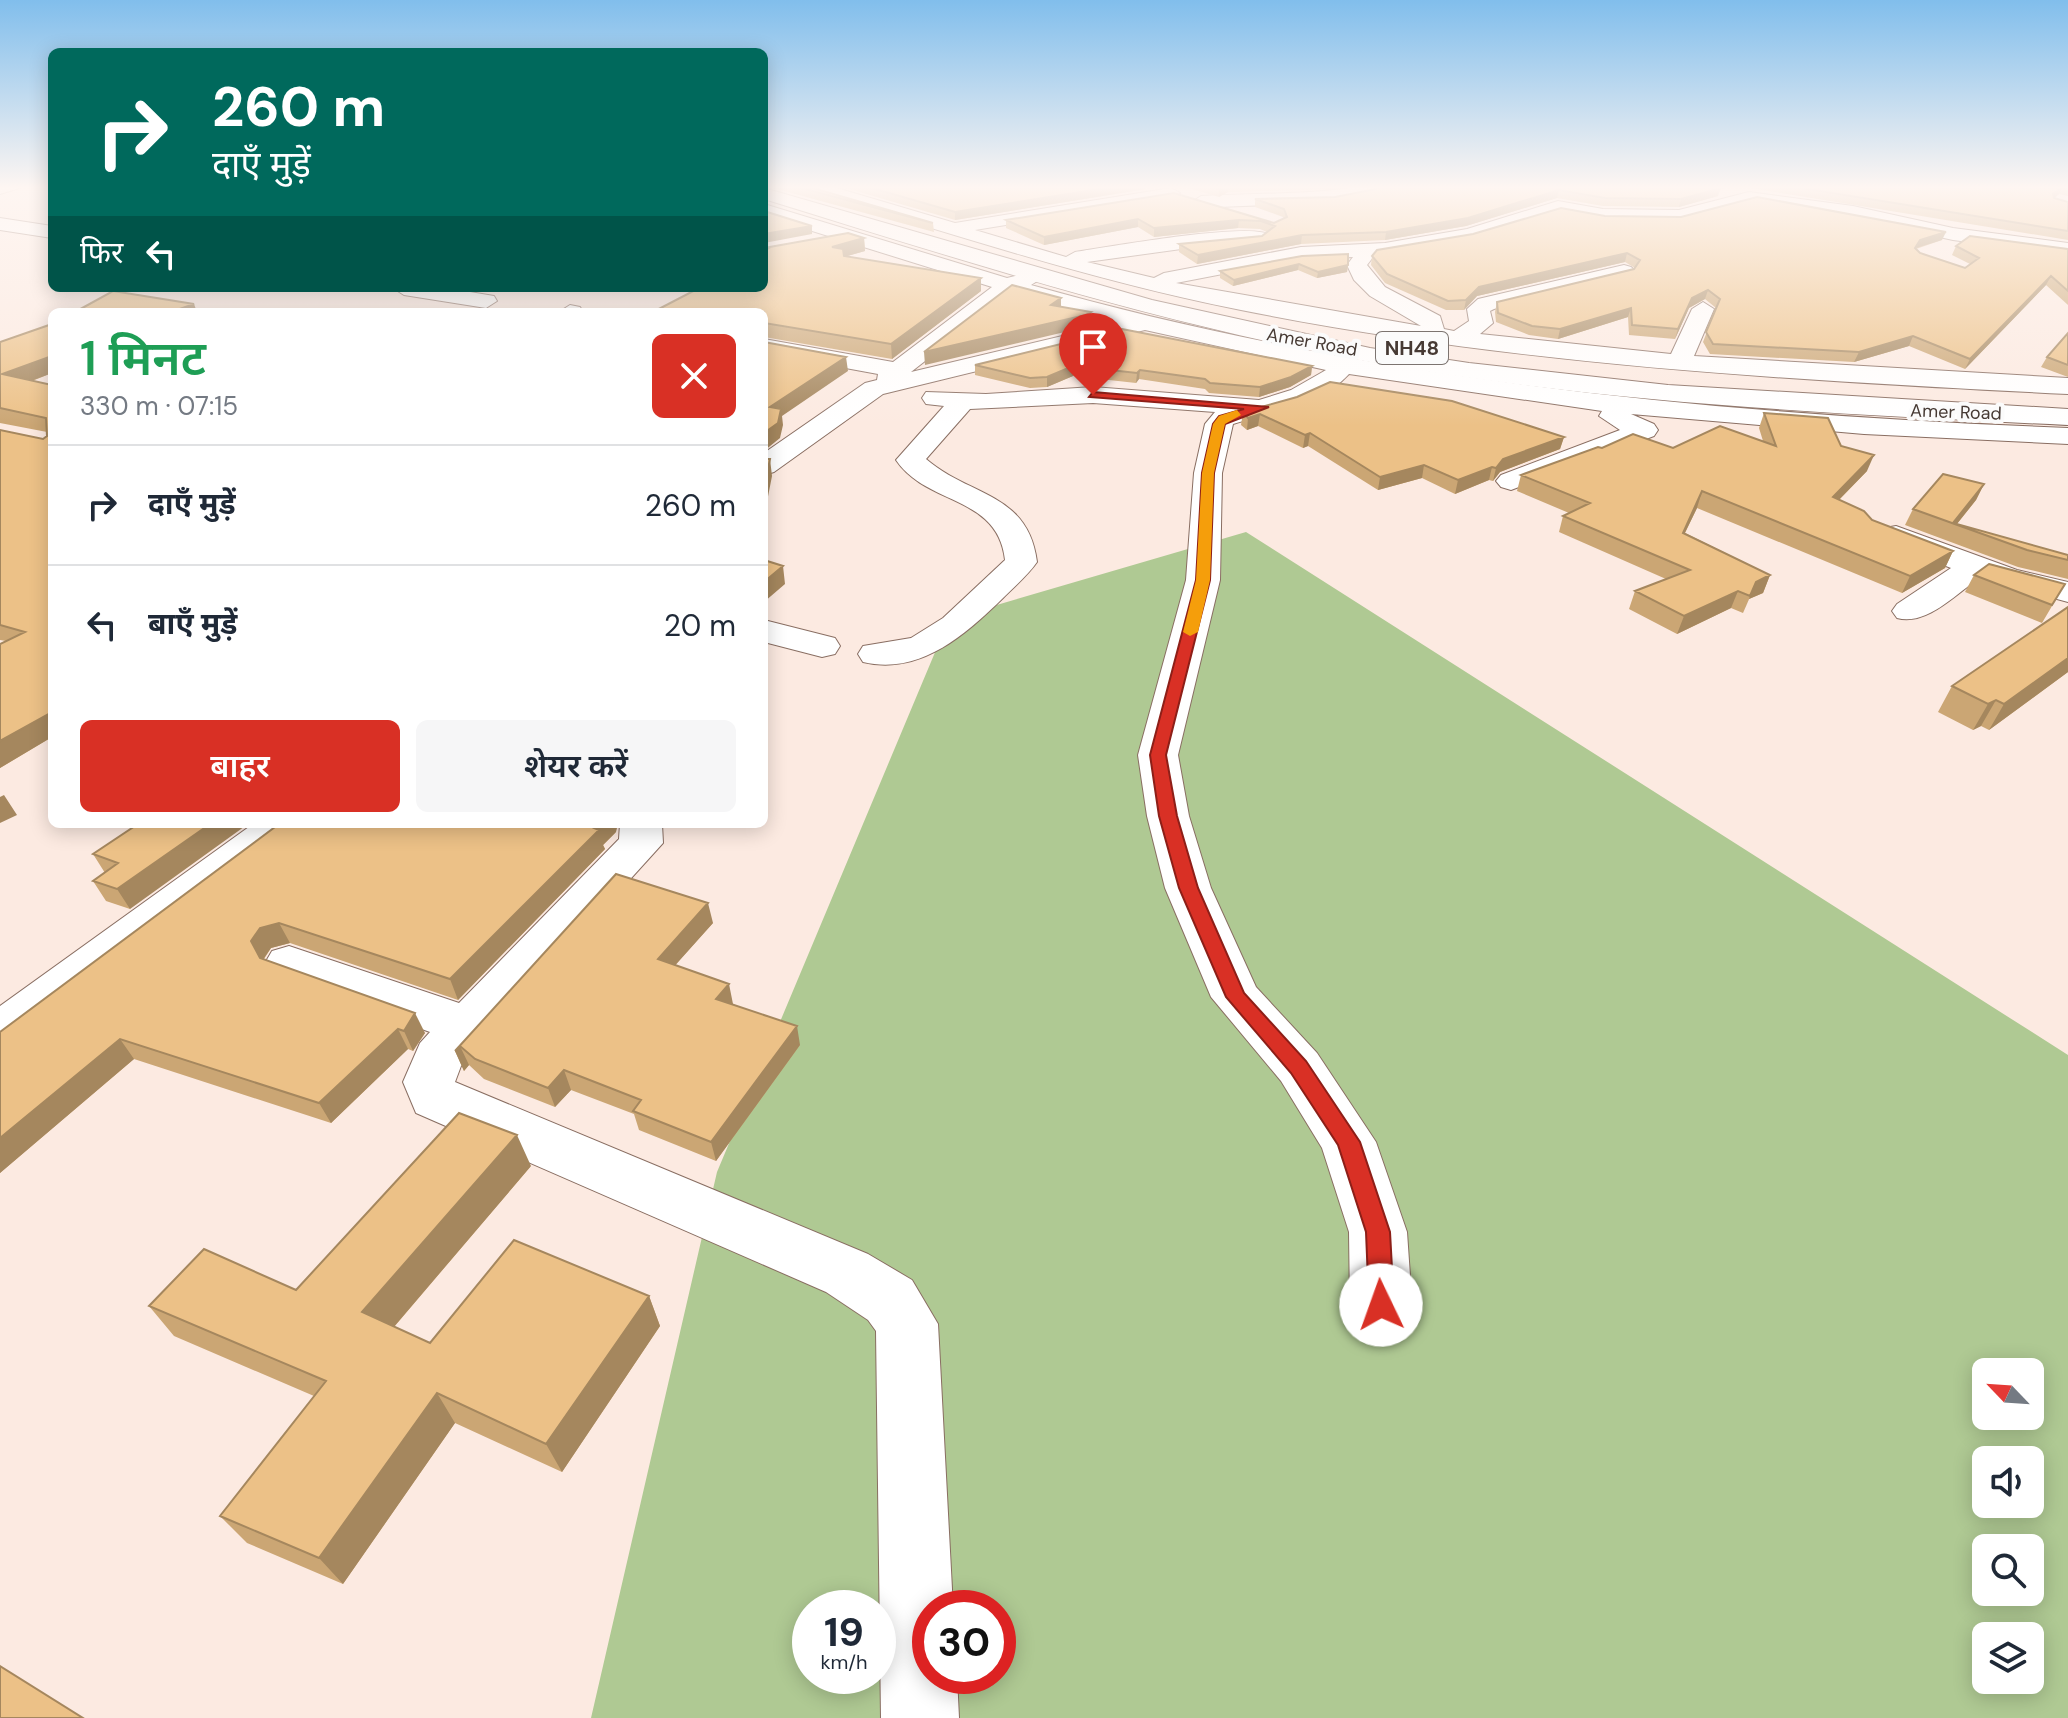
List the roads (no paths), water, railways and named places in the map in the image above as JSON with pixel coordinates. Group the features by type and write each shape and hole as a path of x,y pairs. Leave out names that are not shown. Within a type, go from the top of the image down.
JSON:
{"main road":[{"path":"951,266 1145,323 1260,350 1576,401 1733,419 2068,436"},
{"name":"Amer Road","path":"1039,266 1178,314 1275,336 1547,381 1858,408 2068,417"},
{"name":"Amer Road","path":"1042,266 1201,308 1294,328 1467,345 1750,386 2068,403"},
{"path":"768,463 874,388 1010,284 1057,266"},
{"path":"1145,283 1232,266"},
{"path":"1357,266 1362,277 1377,290 1432,321 1434,327 1428,334"},
{"path":"1046,268 1428,334 1467,345 1678,364 2068,386"},
{"path":"1467,345 1480,325 1482,317 1478,309 1486,304 1624,271"},
{"path":"429,292 486,301"},
{"path":"1678,364 1703,309"},
{"path":"874,388 1178,314"},
{"path":"768,347 898,370"},
{"path":"1345,364 1317,388 1223,418 1219,424 1208,473 1203,580 1158,755 1168,816 1188,888 1236,997 1299,1067 1348,1142 1378,1232 1381,1305"},
{"path":"874,388 962,402 1093,395 1263,407"},
{"path":"1511,481 1644,430 1576,401"},
{"path":"876,654 921,647 955,625 1021,562 1022,541 1008,521 972,496 922,474 910,460 962,402"},
{"path":"1876,527 2007,578 2068,592"},
{"path":"1909,611 1975,566"},
{"path":"768,632 822,646"},
{"path":"0,1033 276,828"},
{"path":"641,828 641,843 438,1057 429,1082 435,1098 847,1273 890,1300 907,1324 920,1718"},
{"path":"289,963 468,1026"}]}
